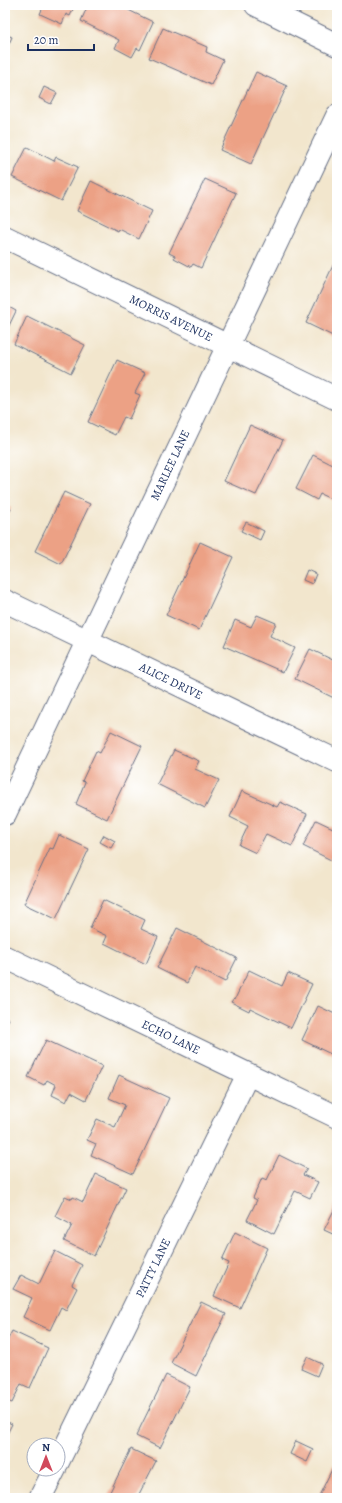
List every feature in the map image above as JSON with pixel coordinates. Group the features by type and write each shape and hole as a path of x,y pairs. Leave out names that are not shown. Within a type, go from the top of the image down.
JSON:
{"street":[{"path":"256,5 337,45"},
{"name":"MARLEE LANE","path":"5,814 337,116"},
{"name":"MORRIS AVENUE","path":"5,237 337,399"},
{"name":"ALICE DRIVE","path":"5,601 337,761"},
{"name":"ECHO LANE","path":"5,957 337,1117"},
{"name":"PATTY LANE","path":"66,1446 248,1074"},
{"path":"40,1498 51,1477"}],"building":[{"path":"44,5 75,5 70,16 66,14 62,24 40,14"},
{"path":"88,5 118,5 153,22 140,50 137,48 132,57 115,48 119,40 81,21"},
{"path":"163,28 207,47 206,52 223,60 211,85 149,58"},
{"path":"5,34 12,37 7,48 5,47"},
{"path":"256,72 287,86 251,164 220,150"},
{"path":"44,87 57,93 51,104 39,98"},
{"path":"27,147 54,161 56,157 78,167 61,201 12,177"},
{"path":"205,179 236,193 201,268 193,264 191,267 174,258 175,256 169,253"},
{"path":"91,181 152,211 139,239 119,229 118,231 77,211"},
{"path":"337,257 337,338 306,323"},
{"path":"5,305 16,311 5,334"},
{"path":"27,316 85,345 71,373 14,344"},
{"path":"117,360 145,373 135,393 140,395 129,419 124,417 115,435 88,422"},
{"path":"250,425 283,440 256,495 224,481"},
{"path":"313,455 337,467 337,502 320,494 317,500 296,489"},
{"path":"64,492 90,504 61,564 35,551"},
{"path":"5,506 11,508 5,520"},
{"path":"246,522 264,531 260,540 241,531"},
{"path":"200,542 233,557 199,630 166,615"},
{"path":"307,570 316,574 312,584 303,580"},
{"path":"257,615 276,623 270,636 295,648 283,672 224,646 235,620 251,627"},
{"path":"310,649 337,662 337,692 334,698 295,679"},
{"path":"5,669 9,671 5,680"},
{"path":"111,731 142,746 107,819 76,804 85,782 82,781 96,751 100,753"},
{"path":"174,750 199,761 195,769 219,780 205,808 157,784"},
{"path":"242,791 277,807 280,802 307,814 292,846 266,834 256,853 239,845 248,826 230,817"},
{"path":"316,820 337,830 337,863 303,846"},
{"path":"59,835 89,849 56,919 24,904 50,848 53,849"},
{"path":"104,835 115,841 111,848 100,842"},
{"path":"103,900 145,920 141,929 158,937 146,964 104,943 107,936 90,928"},
{"path":"177,928 237,958 225,982 195,967 187,983 157,968"},
{"path":"249,970 282,986 288,973 312,984 291,1028 250,1008 249,1011 231,1002 234,998 235,999"},
{"path":"318,1006 337,1015 337,1057 302,1040"},
{"path":"5,1017 9,1019 5,1026"},
{"path":"46,1040 102,1066 86,1100 71,1092 66,1102 52,1095 56,1085 47,1080 44,1085 28,1077"},
{"path":"119,1075 169,1098 133,1174 91,1155 96,1144 87,1140 97,1119 115,1127 125,1105 109,1098"},
{"path":"279,1155 307,1169 303,1175 318,1182 310,1198 295,1191 274,1234 247,1220 257,1200 253,1198 262,1178 267,1180"},
{"path":"96,1174 126,1188 94,1256 64,1241 72,1225 55,1216 65,1196 72,1199 73,1197 83,1202"},
{"path":"337,1204 337,1236 324,1230"},
{"path":"235,1232 267,1248 240,1308 214,1296 229,1263 222,1260"},
{"path":"55,1251 82,1265 72,1285 77,1288 66,1310 61,1307 50,1330 23,1317 32,1298 13,1289 21,1275 39,1284"},
{"path":"201,1302 226,1314 196,1376 171,1363"},
{"path":"12,1331 48,1348 30,1388 21,1384 12,1403 5,1400 5,1345"},
{"path":"307,1357 322,1364 317,1376 301,1369"},
{"path":"166,1375 190,1387 160,1448 136,1436"},
{"path":"5,1421 12,1424 5,1438"},
{"path":"296,1441 313,1449 307,1462 290,1454"},
{"path":"131,1449 156,1461 137,1498 107,1498"},
{"path":"337,1459 337,1498 318,1498"}]}
